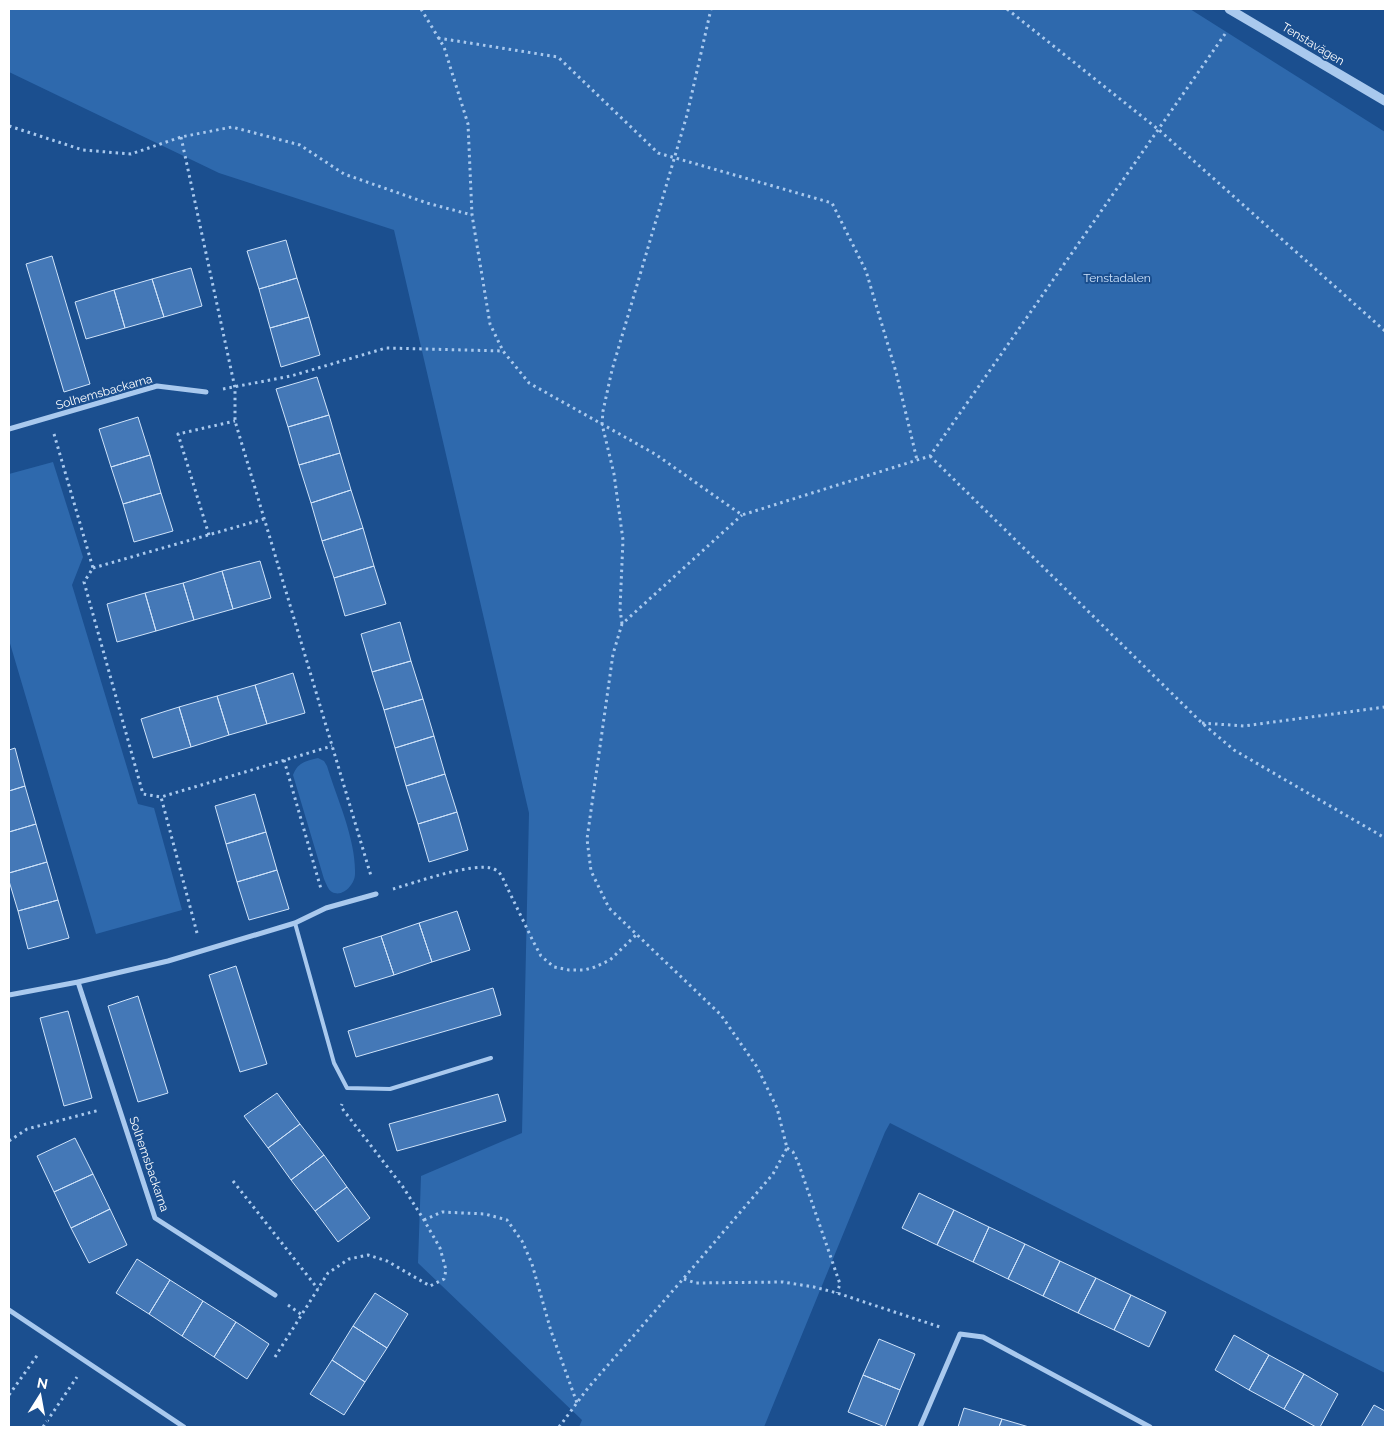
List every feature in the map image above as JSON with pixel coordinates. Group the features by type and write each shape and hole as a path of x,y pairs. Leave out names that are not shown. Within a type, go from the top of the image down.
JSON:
{"street":[{"name":"Tenstavägen","path":"1229,9 1385,101"},
{"name":"Solhemsbackarna","path":"9,429 157,386 206,392"},
{"path":"9,995 78,982 202,951 295,923 326,908 376,894"},
{"name":"Solhemsbackarna","path":"78,982 155,1218 275,1295"},
{"path":"9,1310 184,1427"},
{"path":"920,1427 960,1334 983,1338 1150,1427"}],"lane":[{"path":"295,923 334,1063 348,1088 390,1088 491,1058"}],"path":[{"path":"421,9 444,47 468,124 472,215 490,324 503,351 529,383 655,454 742,515"},
{"path":"711,9 687,115 612,370 603,411 602,424 614,474 623,540 620,609 622,624 613,654 587,839 591,871 609,908 721,1015 757,1067 777,1108 787,1148 798,1162 840,1284 837,1293"},
{"path":"1007,9 1159,130 1385,331"},
{"path":"622,624 742,515 930,456 1225,34"},
{"path":"438,38 558,57 658,153 832,203 866,270 896,372 916,460"},
{"path":"9,126 83,150 131,154 181,137 232,127 300,145 344,174 427,203 472,215"},
{"path":"181,137 235,388 235,421 376,894 447,873 476,868 494,869 500,873 504,880 542,956 554,967 569,970 584,970 610,960 637,934"},
{"path":"206,392 291,376 386,348 503,351"},
{"path":"50,418 93,568"},
{"path":"210,534 178,434 235,421"},
{"path":"930,456 1202,723 1234,750 1385,838"},
{"path":"264,519 93,568 84,582 143,794 161,797 332,746"},
{"path":"1202,723 1244,726 1385,708"},
{"path":"284,760 326,908"},
{"path":"161,797 202,951"},
{"path":"275,1357 328,1273 349,1260 368,1254 387,1261 430,1286 444,1280 446,1270 440,1248 424,1220 404,1187 341,1107 348,1088"},
{"path":"9,1141 27,1129 118,1105"},
{"path":"559,1427 588,1388 773,1174 787,1148"},
{"path":"233,1180 318,1289"},
{"path":"424,1220 442,1212 485,1214 507,1220 522,1240 532,1264 550,1331 577,1403"},
{"path":"683,1279 696,1283 783,1282 837,1293 960,1334"},
{"path":"9,1395 50,1338"},
{"path":"43,1427 87,1362"}],"green space":[{"name":"Tenstadalen","path":"9,9 1190,9 1385,132 1385,1373 890,1123 764,1427 579,1427 582,1420 418,1263 421,1176 522,1133 529,813 394,230 219,173 9,72"},
{"path":"53,462 83,557 72,585 138,804 154,808 182,910 96,934 9,640 9,474"},
{"path":"318,758 324,761 327,766 345,819 352,847 355,874 353,882 348,889 340,893 331,891 324,879 293,775 300,765 306,761"}],"building":[{"path":"286,240 297,278 259,289 247,251"},
{"path":"52,256 90,384 64,392 26,264"},
{"path":"191,268 202,306 164,317 152,279"},
{"path":"297,278 309,317 270,328 259,289"},
{"path":"152,279 164,317 125,328 114,290"},
{"path":"114,290 125,328 86,339 75,302"},
{"path":"309,317 320,355 281,367 270,328"},
{"path":"317,377 329,415 288,427 276,389"},
{"path":"329,415 340,453 299,465 288,427"},
{"path":"138,417 150,455 111,467 99,429"},
{"path":"340,453 351,490 311,503 299,465"},
{"path":"150,455 161,493 123,504 111,467"},
{"path":"351,490 363,528 322,541 311,503"},
{"path":"161,493 173,531 134,542 123,504"},
{"path":"363,528 374,566 334,578 322,541"},
{"path":"260,561 271,598 233,609 222,571"},
{"path":"374,566 386,604 345,616 334,578"},
{"path":"222,571 233,609 194,620 183,583"},
{"path":"183,583 194,620 156,631 145,593"},
{"path":"145,593 156,631 117,642 107,604"},
{"path":"400,622 411,661 372,672 361,634"},
{"path":"411,661 423,699 384,710 372,672"},
{"path":"293,673 305,713 267,724 255,685"},
{"path":"255,685 267,724 229,735 217,696"},
{"path":"217,696 229,735 191,747 179,707"},
{"path":"423,699 434,736 395,748 384,710"},
{"path":"179,707 191,747 153,758 141,719"},
{"path":"434,736 445,774 406,786 395,748"},
{"path":"15,748 25,786 9,791 9,750"},
{"path":"445,774 457,812 418,824 406,786"},
{"path":"25,786 36,824 9,832 9,791"},
{"path":"255,794 266,832 226,844 215,806"},
{"path":"457,812 468,850 429,862 418,824"},
{"path":"36,824 47,862 9,873 9,832"},
{"path":"266,832 277,870 237,882 226,844"},
{"path":"47,862 58,900 18,911 9,881 9,873"},
{"path":"277,870 289,909 249,920 237,882"},
{"path":"58,900 69,938 28,949 18,911"},
{"path":"457,911 470,950 432,962 419,923"},
{"path":"419,923 432,962 394,975 381,936"},
{"path":"381,936 394,975 355,987 343,948"},
{"path":"236,966 267,1064 240,1072 209,975"},
{"path":"493,988 501,1015 356,1057 348,1031"},
{"path":"138,996 168,1093 138,1102 108,1006"},
{"path":"68,1011 92,1098 64,1106 40,1018"},
{"path":"277,1093 300,1124 268,1148 244,1116"},
{"path":"498,1094 506,1121 397,1151 389,1124"},
{"path":"300,1124 324,1155 291,1180 268,1148"},
{"path":"75,1138 93,1174 54,1192 37,1156"},
{"path":"324,1155 347,1187 315,1211 291,1180"},
{"path":"93,1174 110,1209 71,1228 54,1192"},
{"path":"347,1187 370,1218 338,1242 315,1211"},
{"path":"919,1193 954,1210 937,1245 902,1228"},
{"path":"110,1209 127,1245 89,1263 71,1228"},
{"path":"954,1210 989,1227 973,1262 937,1245"},
{"path":"989,1227 1025,1244 1008,1279 973,1262"},
{"path":"1025,1244 1060,1261 1043,1296 1008,1279"},
{"path":"137,1259 170,1280 149,1314 116,1293"},
{"path":"1060,1261 1096,1278 1078,1313 1043,1296"},
{"path":"1096,1278 1131,1295 1114,1330 1078,1313"},
{"path":"170,1280 203,1301 182,1336 149,1314"},
{"path":"375,1293 408,1314 387,1348 353,1326"},
{"path":"1131,1295 1166,1312 1149,1347 1114,1330"},
{"path":"203,1301 236,1322 214,1357 182,1336"},
{"path":"236,1322 269,1344 247,1379 214,1357"},
{"path":"353,1326 387,1348 365,1382 332,1360"},
{"path":"1234,1335 1269,1355 1249,1390 1215,1370"},
{"path":"879,1339 915,1354 900,1390 863,1375"},
{"path":"1269,1355 1304,1374 1284,1409 1249,1390"},
{"path":"332,1360 365,1382 344,1415 310,1394"},
{"path":"1304,1374 1338,1394 1320,1427 1316,1427 1284,1409"},
{"path":"863,1375 900,1390 885,1427 848,1412"},
{"path":"1374,1405 1385,1411 1385,1427 1361,1427"},
{"path":"964,1408 1002,1419 999,1427 958,1427"},
{"path":"1002,1419 1029,1427 999,1427"}]}
